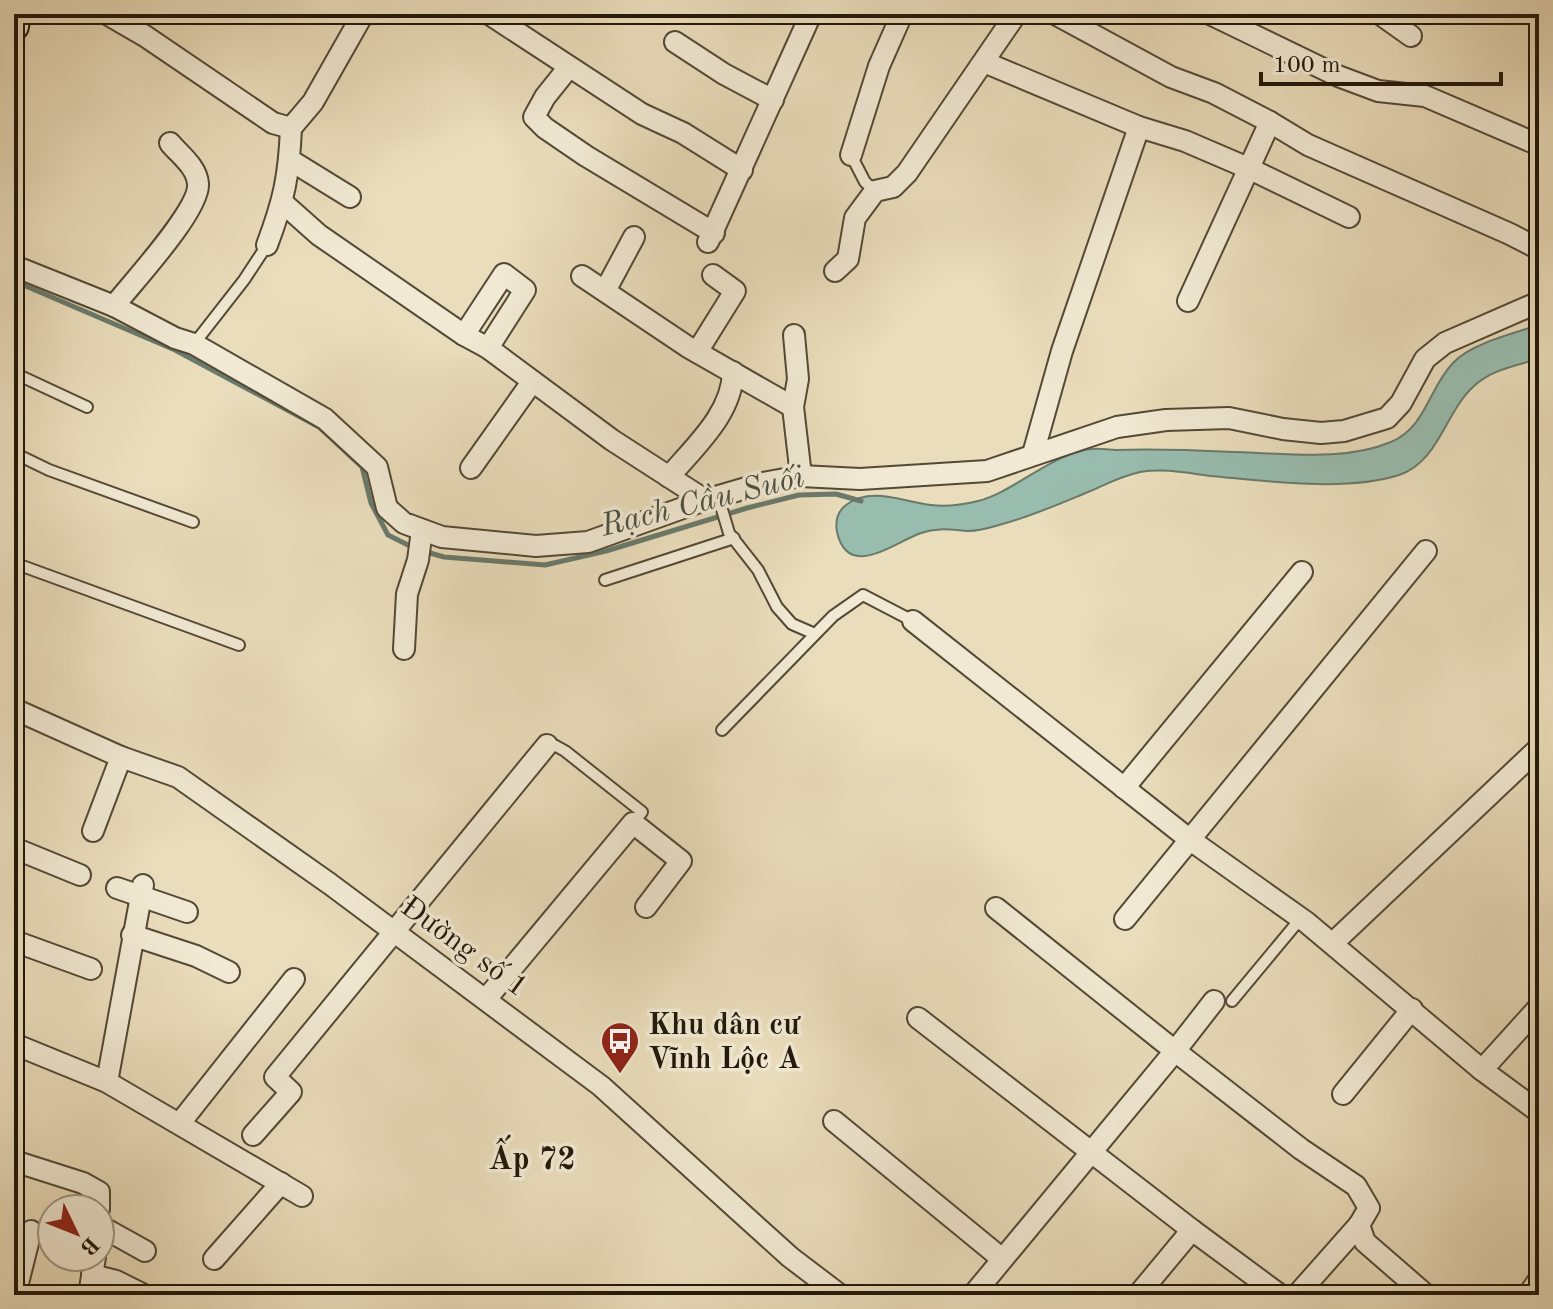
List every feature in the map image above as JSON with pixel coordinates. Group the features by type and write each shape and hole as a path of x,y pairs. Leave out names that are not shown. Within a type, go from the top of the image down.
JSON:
{"main road":[{"path":"14,26 16,14"}],"street":[{"path":"107,14 145,36 273,123 291,128"},
{"path":"267,245 283,203 291,128 313,102 363,14"},
{"path":"569,67 545,97 534,117 545,128 711,238 811,14"},
{"path":"851,155 879,66 902,14"},
{"path":"835,271 848,259 855,218 875,191 893,187 907,173 1016,14"},
{"path":"1055,14 1171,77 1214,93 1308,145 1539,249"},
{"path":"1210,14 1338,76 1378,91 1425,96 1539,145"},
{"path":"1380,14 1411,36"},
{"path":"495,15 642,114 683,133 742,170"},
{"path":"675,42 724,74 773,100"},
{"path":"984,62 1139,127 1185,141 1349,217"},
{"path":"1188,301 1270,122"},
{"path":"1033,454 1062,351 1139,127"},
{"path":"114,306 175,231 192,204 198,185 194,169 170,143"},
{"path":"290,160 350,197"},
{"path":"283,203 319,235 464,335 488,348 612,440 669,477 715,501"},
{"path":"605,291 634,237"},
{"path":"14,266 114,306 175,338 194,344 325,419 377,467 387,508 420,544"},
{"path":"464,335 504,274 514,279 525,290 488,348"},
{"path":"697,352 735,291 713,275"},
{"path":"582,276 697,352 793,407"},
{"path":"420,544 442,537 536,546 588,542 763,483 801,476 860,479 987,471 1117,427 1166,420 1229,418 1321,433 1368,425 1387,418 1401,403 1425,359 1445,343 1539,302"},
{"path":"794,335 798,379 793,407 801,476"},
{"path":"669,477 723,410 730,397 733,372"},
{"path":"471,468 532,382"},
{"path":"404,649 407,594 420,544"},
{"path":"1125,919 1426,551"},
{"path":"1124,788 1302,572"},
{"path":"913,621 1189,839 1333,943 1482,1070 1539,1112"},
{"name":"Đường số 1","path":"14,709 121,757 178,777 487,998 601,1086 790,1257 840,1295"},
{"path":"253,1135 291,1092 275,1077 547,745"},
{"path":"1333,943 1539,748"},
{"path":"93,831 121,757"},
{"path":"487,998 633,823 681,861 646,907"},
{"path":"14,848 80,875"},
{"path":"117,888 142,890 187,912"},
{"path":"107,1082 142,890"},
{"path":"996,908 1301,1149 1356,1186 1369,1208 1359,1225 1297,1295"},
{"path":"132,935 196,956 229,972"},
{"path":"14,941 91,969"},
{"path":"180,1123 294,979"},
{"path":"973,1295 1175,1051 1223,1001"},
{"path":"1482,1070 1539,1007"},
{"path":"1343,1094 1412,1009"},
{"path":"918,1018 1280,1295"},
{"path":"14,1044 107,1082 302,1196"},
{"path":"834,1121 1001,1258"},
{"path":"14,1161 83,1183 99,1193"},
{"path":"214,1259 281,1183"},
{"path":"1359,1225 1365,1242 1426,1295"},
{"path":"1138,1295 1192,1230"},
{"path":"15,1295 31,1231"},
{"path":"116,1235 145,1251"},
{"path":"92,1276 116,1281 144,1295"}],"lane":[{"path":"851,155 865,182 875,191"},
{"path":"194,344 267,245"},
{"path":"14,373 87,407"},
{"path":"14,453 49,470 193,522"},
{"path":"715,501 732,535 758,570 787,619 815,634"},
{"path":"605,580 732,535"},
{"path":"14,563 239,645"},
{"path":"722,730 833,616 863,595 913,621"},
{"path":"547,745 565,751 642,812 633,823"},
{"path":"1223,1001 1301,918"},
{"path":"1522,1295 1539,1271"}],"shaded area":[{"path":"1539,325 1539,359 1496,372 1481,380 1464,397 1424,459 1413,469 1399,475 1355,483 1306,484 1149,471 1120,478 1011,522 968,531 927,531 873,554 851,554 843,546 837,532 839,514 856,499 877,496 942,506 972,502 992,496 1078,451 1152,449 1309,455 1375,447 1391,442 1412,427 1445,373 1461,356 1493,340"}],"waterway":[{"name":"Rạch Cầu Suối","path":"14,281 175,350 319,427 362,467 371,503 388,535 414,548"},
{"name":"Rạch Cầu Suối","path":"423,551 444,557 545,565 606,551 799,495 836,494 861,501"}],"place":[{"name":"Khu dân cư Vĩnh Lộc A","path":"620,1075"}],"district":[{"name":"Ấp 72","path":"532,1158"}]}
